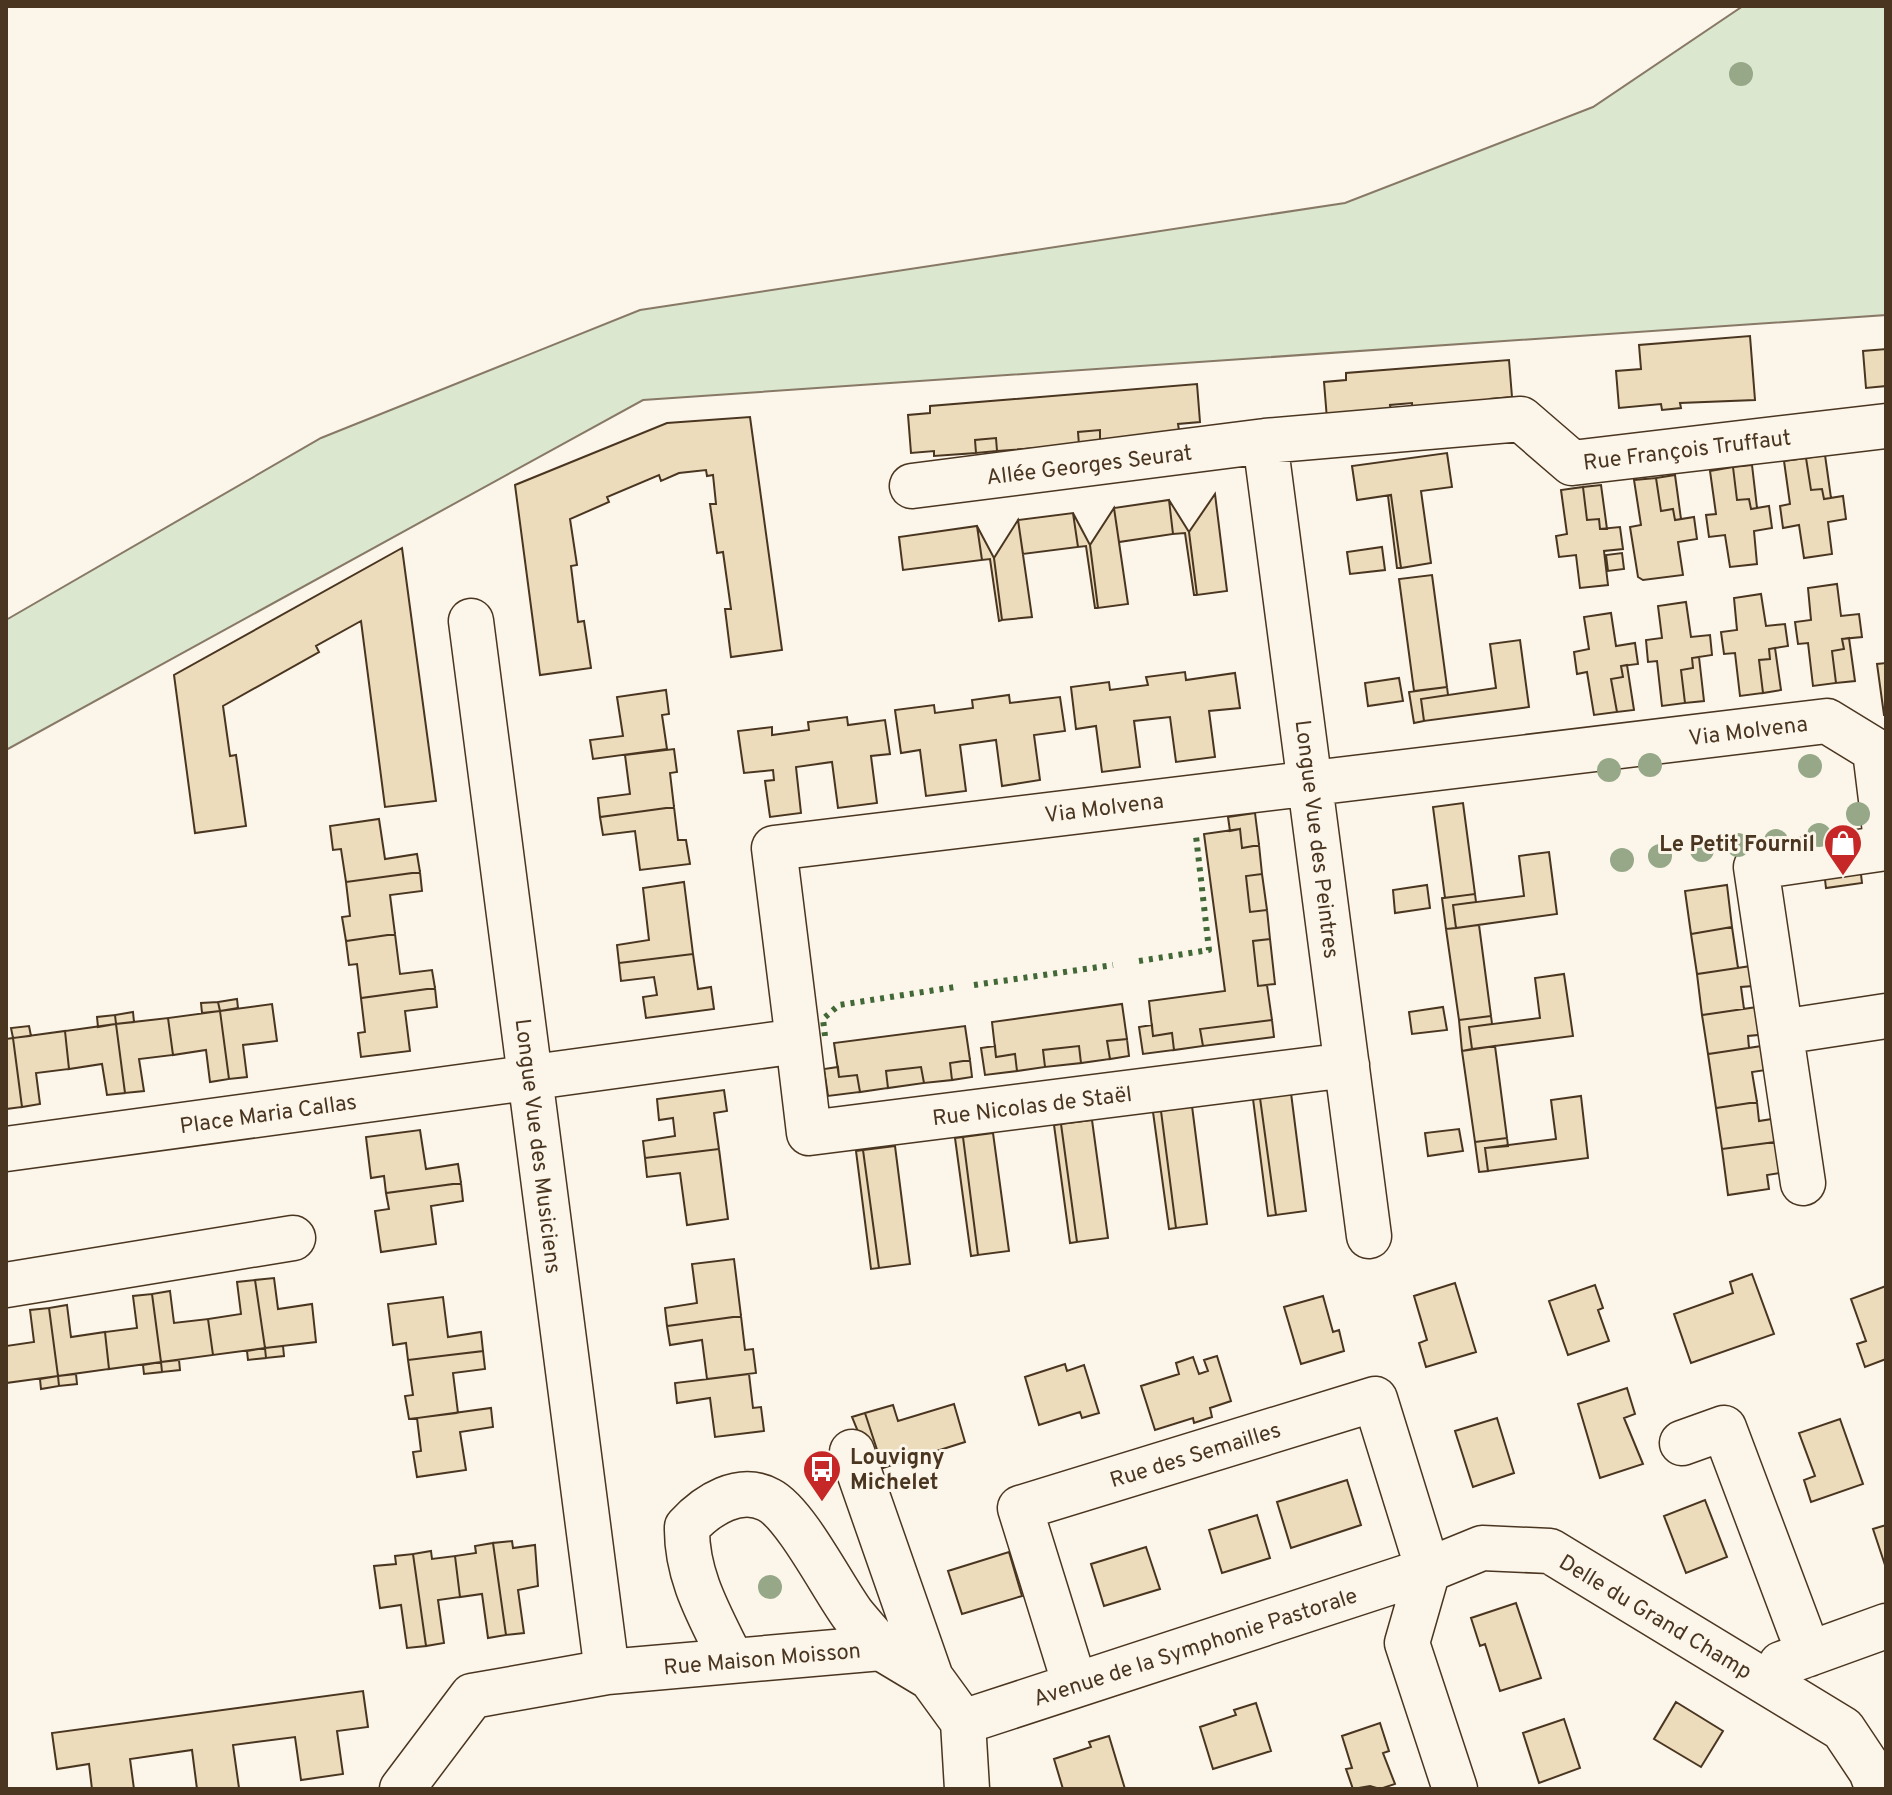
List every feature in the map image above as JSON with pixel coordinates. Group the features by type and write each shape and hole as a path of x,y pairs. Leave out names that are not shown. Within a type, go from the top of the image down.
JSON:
{"street":[{"name":"Rue François Truffaut","path":"1265,441 1521,419 1572,463 1886,426"},
{"name":"Allée Georges Seurat","path":"912,486 1265,441"},
{"name":"Longue Vue des Peintres","path":"1265,441 1369,1236"},
{"name":"Longue Vue des Musiciens","path":"471,621 607,1672"},
{"name":"Via Molvena","path":"798,1041 774,848 1827,721 1881,754"},
{"path":"1881,754 1886,840"},
{"path":"1803,1183 1756,867 1886,848"},
{"path":"1781,1032 1886,1016"},
{"path":"531,1077 798,1041"},
{"name":"Rue Nicolas de Staël","path":"798,1041 809,1133 1347,1065"},
{"name":"Place Maria Callas","path":"6,1149 531,1077"},
{"path":"6,1284 293,1238"},
{"name":"Rue des Semailles","path":"1075,1685 1020,1508 1375,1399 1428,1570"},
{"path":"1682,1443 1724,1428 1809,1654"},
{"path":"852,1452 931,1678"},
{"path":"731,1659 696,1585 687,1552 687,1527 701,1511 741,1494 772,1501 793,1524 854,1616 881,1648"},
{"name":"Delle du Grand Champ","path":"1428,1570 1482,1548 1550,1551 1843,1729 1871,1771 1878,1789"},
{"path":"1428,1570 1407,1643 1455,1789"},
{"name":"Avenue de la Symphonie Pastorale","path":"963,1722 1428,1570"},
{"path":"1752,1674 1886,1626"},
{"name":"Rue Maison Moisson","path":"402,1789 472,1696 607,1672 881,1648 931,1678 963,1722"},
{"path":"963,1722 967,1789"}],"green space":[{"path":"1743,6 1886,6 1886,315 643,400 6,750 6,620 321,438 640,310 1345,203 1593,107"}],"building":[{"path":"1750,336 1755,400 1680,403 1681,408 1662,410 1661,404 1619,408 1616,371 1641,369 1639,345"},
{"path":"1886,349 1886,386 1866,388 1863,351"},
{"path":"1509,360 1512,397 1490,399 1491,412 1413,418 1412,403 1390,405 1392,420 1327,419 1324,382 1346,380 1346,373"},
{"path":"1197,384 1200,422 1178,424 1180,436 1100,443 1100,430 1078,432 1079,445 997,451 996,438 975,440 976,453 934,456 934,451 911,453 908,415 930,413 930,406"},
{"path":"750,417 782,650 731,657 725,609 731,609 723,552 717,553 710,504 716,504 713,475 707,476 706,470 679,473 661,481 659,475 607,497 609,502 570,519 577,565 571,566 578,622 584,621 591,668 540,675 515,485 667,423"},
{"path":"1100,430 1100,443 1079,445 1078,432"},
{"path":"996,438 997,451 976,453 975,440"},
{"path":"1447,453 1452,487 1421,491 1431,563 1401,568 1391,495 1357,500 1352,466"},
{"path":"1825,455 1831,498 1824,499 1822,489 1811,490 1806,458"},
{"path":"1806,458 1811,490 1822,489 1824,499 1843,496 1846,519 1828,522 1832,554 1804,558 1799,525 1783,528 1780,506 1790,504 1784,461"},
{"path":"1752,465 1757,508 1751,509 1749,499 1737,500 1733,467"},
{"path":"1733,467 1737,500 1749,499 1751,509 1769,506 1772,528 1754,531 1757,564 1730,567 1725,535 1709,537 1706,515 1716,514 1710,471"},
{"path":"1675,475 1681,519 1675,520 1673,509 1661,511 1656,478"},
{"path":"1656,478 1661,511 1673,509 1675,520 1694,517 1697,539 1678,542 1683,575 1643,580 1638,577 1630,527 1641,525 1634,480"},
{"path":"1601,485 1607,529 1600,529 1599,519 1587,520 1583,487"},
{"path":"1583,487 1587,520 1599,519 1600,529 1620,527 1623,549 1604,551 1608,585 1580,588 1576,555 1559,557 1556,536 1567,534 1561,490"},
{"path":"1215,494 1227,591 1197,595 1189,532"},
{"path":"1391,495 1401,568 1397,568 1388,496"},
{"path":"1169,500 1173,534 1119,542 1114,508"},
{"path":"1169,500 1189,532 1197,595 1194,595 1185,533 1173,534"},
{"path":"1114,508 1128,604 1098,608 1090,545"},
{"path":"1073,513 1078,547 1023,554 1018,520"},
{"path":"1073,513 1090,545 1098,608 1095,608 1086,546 1078,547"},
{"path":"1018,520 1032,617 1002,620 994,558"},
{"path":"977,526 994,558 1002,620 999,621 990,559 982,560"},
{"path":"977,526 982,560 903,570 899,537"},
{"path":"1382,547 1385,570 1350,574 1347,552"},
{"path":"402,548 436,801 385,807 361,621 316,646 319,652 223,706 230,756 236,755 246,826 195,833 174,675"},
{"path":"1622,553 1624,569 1608,571 1606,555"},
{"path":"1432,575 1447,687 1414,691 1399,579"},
{"path":"1837,584 1841,616 1859,614 1862,637 1842,639 1844,649 1832,651 1836,683 1813,686 1808,643 1798,644 1795,622 1811,620 1808,588"},
{"path":"1761,594 1766,626 1785,624 1788,646 1769,649 1770,659 1759,660 1763,693 1740,696 1735,653 1724,654 1721,632 1737,630 1734,598"},
{"path":"1686,602 1691,637 1710,635 1712,655 1692,658 1693,668 1681,670 1685,703 1662,706 1657,661 1648,662 1646,640 1662,638 1658,606"},
{"path":"1611,613 1616,646 1635,643 1638,664 1621,666 1623,677 1611,679 1617,712 1594,715 1587,672 1577,674 1574,652 1589,649 1584,617"},
{"path":"1849,638 1855,681 1836,683 1832,651 1844,649 1842,639"},
{"path":"1520,640 1529,707 1424,721 1421,699 1496,688 1490,644"},
{"path":"1775,648 1781,690 1763,693 1759,660 1770,659 1769,649"},
{"path":"1699,657 1704,701 1685,703 1681,670 1693,668 1692,658"},
{"path":"1886,663 1886,715 1884,715 1877,664"},
{"path":"1627,665 1634,710 1617,712 1611,679 1623,677 1621,666"},
{"path":"1185,672 1186,680 1235,673 1240,708 1209,711 1215,757 1176,762 1170,717 1134,721 1140,767 1102,772 1096,726 1076,729 1071,687 1109,682 1110,690 1148,685 1146,677"},
{"path":"1399,678 1403,701 1368,706 1365,683"},
{"path":"1447,687 1448,695 1421,699 1424,721 1414,723 1409,692"},
{"path":"666,690 669,714 662,715 667,749 593,759 590,740 623,736 617,697"},
{"path":"1009,695 1010,703 1060,697 1065,731 1034,735 1040,780 1002,786 996,740 960,745 966,791 926,796 920,750 901,753 895,710 934,705 935,713 973,708 972,700"},
{"path":"847,717 848,725 885,720 890,754 871,756 877,803 838,808 832,762 796,767 801,813 770,817 765,781 774,780 773,770 744,773 738,731 772,727 772,735 809,730 808,722"},
{"path":"674,749 677,772 670,773 674,807 600,817 598,798 630,794 625,755"},
{"path":"1463,803 1475,894 1445,898 1433,807"},
{"path":"674,807 678,840 686,840 690,864 640,870 635,831 603,835 600,817"},
{"path":"1255,813 1259,845 1242,848 1240,829 1230,831 1228,817"},
{"path":"379,819 385,859 417,854 420,872 346,882 341,849 333,850 330,826"},
{"path":"1240,829 1242,848 1259,845 1262,874 1246,876 1250,912 1267,910 1270,939 1253,941 1258,986 1267,985 1272,1020 1200,1029 1203,1046 1174,1050 1172,1033 1153,1036 1149,1001 1225,991 1204,834"},
{"path":"1549,852 1557,914 1456,928 1453,905 1524,896 1519,856"},
{"name":"Le Petit Fournil","path":"1860,866 1862,883 1826,888 1824,871"},
{"path":"420,872 422,891 390,895 395,934 346,941 342,917 350,916 346,882"},
{"path":"1262,874 1267,910 1250,912 1246,876"},
{"path":"684,882 693,954 619,963 617,945 649,940 643,888"},
{"path":"1427,885 1430,908 1395,913 1393,890"},
{"path":"1727,885 1732,927 1691,934 1685,891"},
{"path":"1475,894 1476,902 1453,905 1456,928 1446,929 1442,898"},
{"path":"1479,925 1491,1016 1459,1020 1446,929"},
{"path":"1732,927 1738,968 1697,974 1691,934"},
{"path":"395,934 400,974 432,970 435,988 361,998 357,964 349,965 346,941"},
{"path":"1270,939 1275,984 1258,986 1253,941"},
{"path":"693,954 698,989 711,987 714,1009 646,1018 643,997 657,995 654,977 621,981 619,963"},
{"path":"1751,966 1753,986 1741,987 1744,1009 1702,1015 1697,974"},
{"path":"1564,974 1573,1036 1472,1049 1469,1027 1540,1018 1535,978"},
{"path":"435,988 437,1007 405,1011 410,1051 361,1057 358,1033 365,1032 361,998"},
{"path":"237,999 238,1008 220,1011 218,1002"},
{"path":"218,1002 220,1011 202,1013 201,1003"},
{"path":"272,1004 277,1041 243,1045 247,1077 229,1079 220,1011"},
{"path":"1122,1004 1127,1039 1107,1041 1110,1059 1081,1063 1079,1046 1043,1050 1045,1067 1017,1071 1015,1054 996,1057 992,1022"},
{"path":"1764,1006 1768,1034 1748,1036 1749,1048 1708,1054 1702,1015"},
{"path":"1443,1007 1447,1030 1412,1034 1409,1012"},
{"path":"220,1011 229,1079 210,1082 206,1050 173,1055 168,1018"},
{"path":"133,1012 134,1022 116,1024 115,1015"},
{"path":"115,1015 116,1024 98,1027 97,1017"},
{"path":"1491,1016 1492,1024 1469,1027 1472,1049 1462,1051 1459,1020"},
{"path":"168,1018 173,1055 139,1059 144,1091 125,1093 116,1024"},
{"path":"1272,1020 1274,1037 1203,1046 1200,1029"},
{"path":"116,1024 125,1093 107,1095 102,1064 69,1069 65,1031"},
{"path":"1152,1025 1153,1036 1172,1033 1174,1050 1143,1054 1139,1027"},
{"path":"29,1026 31,1036 13,1038 11,1028"},
{"path":"965,1026 970,1060 950,1063 952,1080 924,1083 921,1067 886,1071 888,1088 860,1092 857,1075 839,1077 834,1043"},
{"path":"65,1031 69,1069 36,1073 40,1104 22,1107 13,1038"},
{"path":"13,1038 22,1107 6,1109 6,1039"},
{"path":"1127,1039 1129,1056 1110,1059 1107,1041"},
{"path":"995,1046 996,1057 1015,1054 1017,1071 985,1075 981,1048"},
{"path":"1079,1046 1081,1063 1045,1067 1043,1050"},
{"path":"1495,1046 1507,1138 1475,1142 1462,1051"},
{"path":"1762,1046 1766,1070 1752,1072 1757,1102 1716,1108 1708,1054"},
{"path":"970,1060 972,1077 952,1080 950,1063"},
{"path":"838,1067 839,1077 857,1075 860,1092 828,1096 824,1069"},
{"path":"921,1067 924,1083 888,1088 886,1071"},
{"path":"724,1090 727,1111 714,1113 719,1149 645,1158 643,1141 675,1136 673,1118 659,1120 657,1099"},
{"path":"1291,1093 1306,1211 1276,1215 1260,1098"},
{"path":"1581,1096 1588,1158 1488,1171 1485,1148 1556,1139 1551,1100"},
{"path":"1260,1098 1276,1215 1268,1216 1253,1099"},
{"path":"1757,1102 1759,1121 1772,1119 1775,1142 1722,1149 1716,1108"},
{"path":"1192,1106 1207,1224 1176,1228 1161,1111"},
{"path":"1161,1111 1176,1228 1169,1229 1153,1112"},
{"path":"1092,1120 1108,1238 1077,1242 1061,1124"},
{"path":"1061,1124 1077,1242 1070,1243 1054,1125"},
{"path":"1459,1129 1463,1151 1428,1156 1425,1133"},
{"path":"420,1130 426,1169 458,1164 461,1183 386,1193 384,1176 371,1178 366,1137"},
{"path":"993,1133 1009,1251 978,1255 963,1137"},
{"path":"963,1137 978,1255 971,1256 955,1138"},
{"path":"1507,1138 1508,1146 1485,1148 1488,1171 1479,1172 1475,1142"},
{"path":"1775,1142 1780,1173 1767,1175 1769,1189 1728,1195 1722,1149"},
{"path":"895,1146 910,1264 879,1268 863,1150"},
{"path":"719,1149 728,1219 687,1225 680,1173 647,1177 645,1158"},
{"path":"863,1150 879,1268 871,1269 856,1151"},
{"path":"461,1183 463,1201 431,1206 436,1244 381,1252 375,1211 389,1209 386,1193"},
{"path":"734,1259 741,1316 667,1326 665,1308 697,1303 692,1264"},
{"path":"1752,1274 1774,1334 1691,1363 1674,1314 1733,1293 1730,1282"},
{"path":"274,1278 278,1309 312,1304 316,1342 265,1348 255,1280"},
{"path":"255,1280 265,1348 213,1355 208,1319 241,1314 237,1282"},
{"path":"1455,1283 1476,1352 1426,1367 1419,1343 1427,1340 1414,1296"},
{"path":"1595,1285 1603,1308 1598,1310 1609,1341 1568,1355 1549,1301"},
{"path":"1886,1286 1886,1359 1865,1367 1857,1344 1866,1341 1851,1299"},
{"path":"170,1291 174,1323 208,1319 213,1355 161,1362 152,1294"},
{"path":"152,1294 161,1362 109,1369 105,1332 137,1328 133,1296"},
{"path":"1323,1296 1333,1332 1339,1330 1344,1351 1301,1364 1284,1307"},
{"path":"443,1297 448,1337 481,1332 483,1351 408,1360 406,1343 393,1345 388,1304"},
{"path":"67,1305 71,1337 105,1332 109,1369 58,1376 49,1308"},
{"path":"49,1308 58,1376 6,1383 6,1346 34,1342 30,1310"},
{"path":"741,1316 745,1350 753,1349 756,1373 707,1379 702,1340 670,1345 667,1326"},
{"path":"283,1346 284,1356 266,1358 265,1348"},
{"path":"265,1348 266,1358 248,1360 247,1351"},
{"path":"483,1351 485,1369 453,1373 458,1413 409,1419 405,1396 413,1395 408,1360"},
{"path":"1217,1356 1231,1401 1210,1408 1212,1417 1194,1423 1193,1418 1155,1430 1141,1386 1179,1374 1176,1363 1193,1357 1199,1374 1208,1371 1204,1360"},
{"path":"179,1360 180,1370 162,1372 161,1362"},
{"path":"161,1362 162,1372 144,1374 143,1365"},
{"path":"1065,1364 1067,1371 1084,1365 1099,1413 1082,1418 1080,1412 1039,1425 1025,1377"},
{"path":"76,1374 77,1384 59,1386 58,1376"},
{"path":"749,1374 753,1408 761,1407 764,1431 715,1437 710,1398 677,1403 675,1383"},
{"path":"58,1376 59,1386 41,1389 40,1379"},
{"path":"1627,1388 1635,1414 1624,1418 1643,1464 1600,1478 1578,1404"},
{"path":"954,1404 965,1442 883,1468 865,1413 893,1405 898,1421"},
{"path":"491,1408 493,1427 460,1432 466,1470 417,1477 413,1452 421,1451 417,1418"},
{"path":"865,1413 883,1468 874,1471 852,1417"},
{"path":"1497,1418 1514,1473 1473,1487 1455,1431"},
{"path":"1840,1419 1863,1484 1811,1502 1804,1480 1815,1476 1799,1433"},
{"path":"1347,1480 1361,1525 1291,1548 1277,1502"},
{"path":"1705,1500 1727,1557 1686,1573 1664,1516"},
{"path":"1257,1515 1270,1558 1222,1573 1209,1530"},
{"path":"1886,1525 1886,1568 1873,1529"},
{"path":"512,1541 513,1548 535,1545 538,1586 518,1590 524,1633 506,1635 493,1543"},
{"path":"493,1543 506,1635 488,1638 482,1594 460,1597 455,1556 476,1553 475,1546"},
{"path":"1146,1547 1160,1589 1104,1606 1091,1564"},
{"path":"431,1551 432,1559 455,1556 460,1597 438,1600 444,1643 426,1646 413,1554"},
{"path":"1009,1552 1022,1596 962,1614 948,1571"},
{"path":"413,1554 426,1646 407,1648 401,1605 380,1608 374,1566 396,1564 395,1556"},
{"path":"1516,1603 1541,1678 1500,1691 1485,1644 1480,1646 1471,1618"},
{"path":"363,1691 368,1727 337,1731 343,1774 301,1780 295,1737 233,1745 239,1788 197,1789 192,1750 130,1759 134,1789 92,1789 89,1764 57,1769 52,1733"},
{"path":"1676,1702 1723,1731 1701,1767 1654,1739"},
{"path":"1256,1703 1271,1751 1213,1769 1200,1727 1236,1715 1234,1710"},
{"path":"1564,1719 1580,1768 1539,1783 1523,1733"},
{"path":"1380,1723 1389,1751 1383,1753 1395,1784 1380,1789 1370,1786 1353,1789 1346,1769 1352,1768 1342,1736"},
{"path":"1109,1736 1125,1789 1063,1789 1054,1759 1091,1747 1089,1742"}],"hedge":[{"path":"1139,961 1209,950 1196,836"},
{"path":"974,985 1113,965"},
{"path":"825,1036 823,1019 839,1005 955,987"}],"place":[{"name":"Le Petit Fournil","path":"1843,877"},
{"name":"Louvigny Michelet","path":"822,1503"}]}
